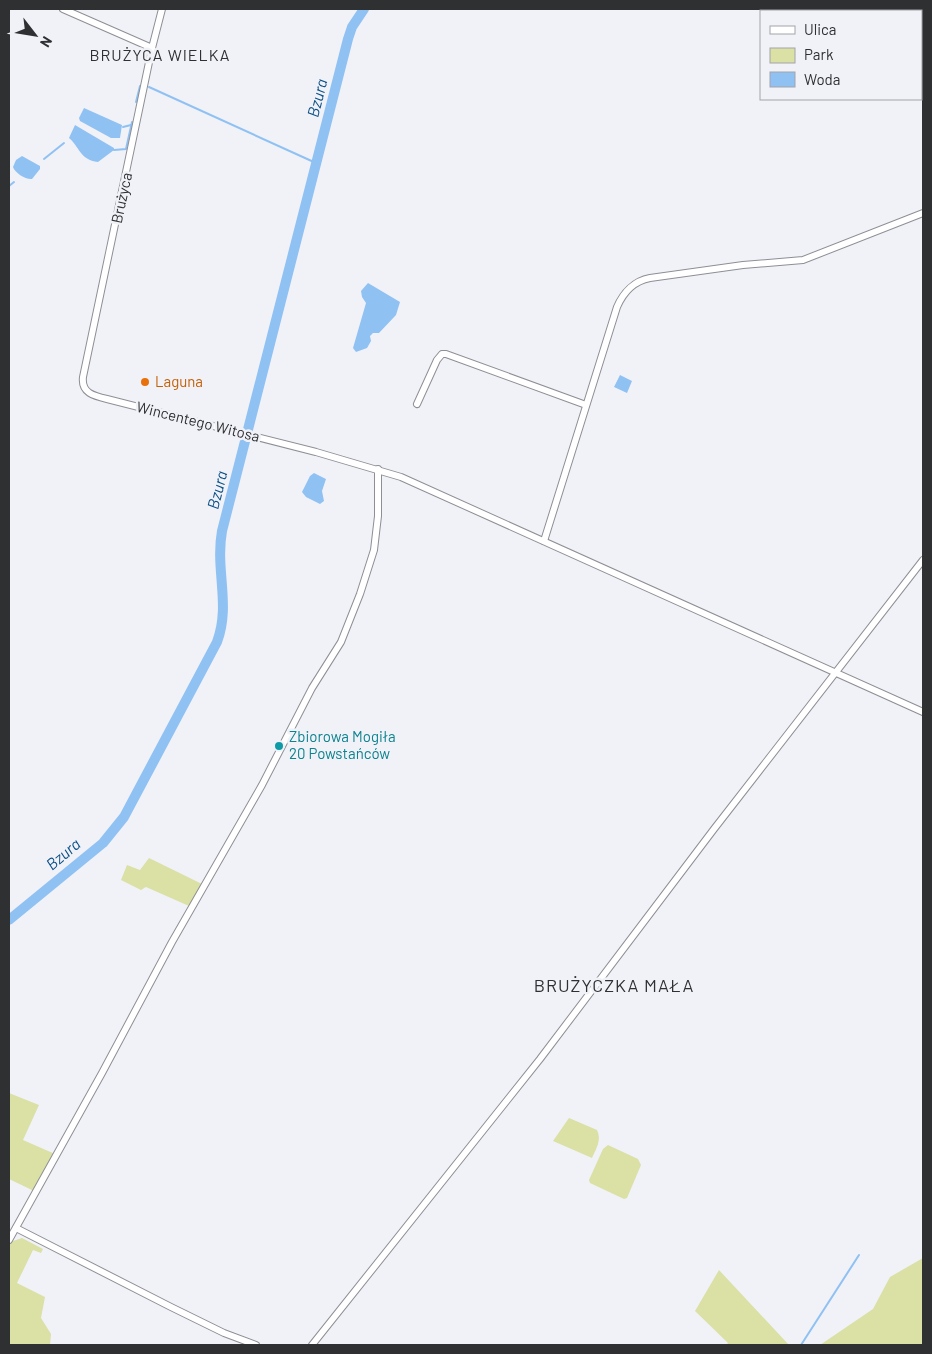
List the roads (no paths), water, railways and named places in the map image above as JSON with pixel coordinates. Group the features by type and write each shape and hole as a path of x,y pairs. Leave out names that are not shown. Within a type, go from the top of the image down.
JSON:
{"street":[{"path":"64,9 152,48"},
{"name":"Brużyca","path":"84,387 83,376 152,48 162,9"},
{"path":"544,541 617,307 627,291 637,283 650,278 718,268 803,260 923,212"},
{"path":"417,404 437,360 442,354 446,354 586,406"},
{"name":"Wincentego Witosa","path":"84,387 95,396 378,469 432,489 923,712"},
{"path":"9,1240 172,942 262,786 312,688 341,642 360,594 374,550 378,516 378,469"},
{"path":"312,1345 546,1051 714,829 923,560"},
{"path":"16,1228 206,1324 256,1345"}],"water":[{"path":"84,108 122,125 120,138 111,138 80,121 79,118"},
{"path":"75,125 114,148 114,150 98,162 87,159 69,138"},
{"path":"22,156 40,166 40,169 32,179 21,176 13,167 16,160"},
{"path":"368,283 400,302 396,315 379,333 373,333 370,336 371,341 367,348 356,352 353,348 366,303 361,291"},
{"path":"620,375 632,381 627,393 614,387"},
{"path":"314,473 326,479 322,491 324,501 320,504 306,497 302,492 310,476"}],"waterway":[{"name":"Bzura","path":"9,920 103,843 124,817 217,642 223,615 220,560 222,531 348,39 352,27 364,9"},
{"path":"136,102 140,86"},
{"path":"149,87 316,163"},
{"path":"114,150 126,149 132,122"},
{"path":"123,127 131,125"},
{"path":"44,159 64,143"},
{"path":"9,186 14,182"},
{"path":"801,1345 859,1255"}],"place":[{"name":"Laguna","path":"145,382"},
{"name":"Zbiorowa Mogiła 20 Powstańców","path":"279,746"}],"district":[{"name":"BRUŻYCA WIELKA","path":"160,55"},
{"name":"BRUŻYCZKA MAŁA","path":"614,986"}]}
